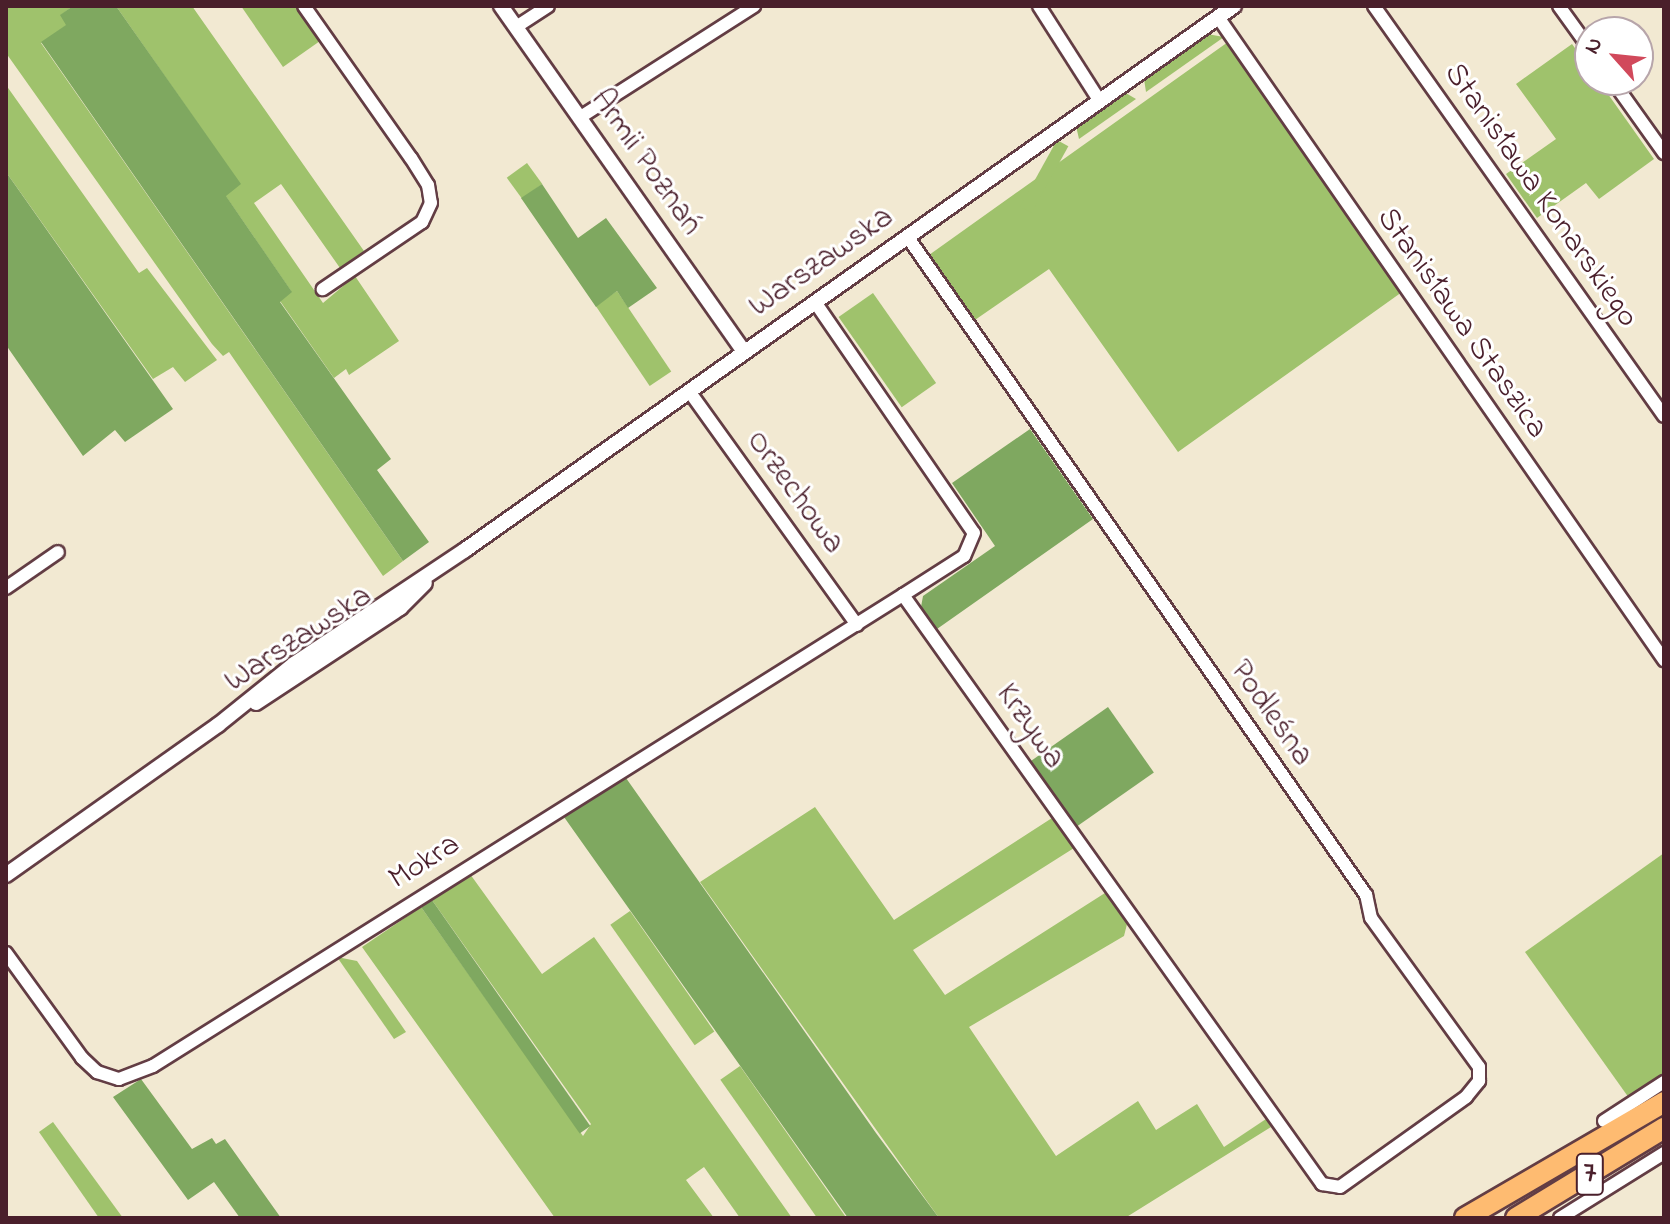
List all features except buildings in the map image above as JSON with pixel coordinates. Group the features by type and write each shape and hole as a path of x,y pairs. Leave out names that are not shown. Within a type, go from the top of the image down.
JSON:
{"highway":[{"name":"7","path":"1465,1218 1664,1102"},
{"path":"1570,1159 1604,1121"},
{"name":"7","path":"1516,1218 1664,1128"}],"street":[{"path":"304,6 428,185 426,216 323,289"},
{"name":"Armii Poznań","path":"501,6 744,352"},
{"path":"516,27 548,6"},
{"path":"579,118 754,6"},
{"path":"1039,6 1099,100"},
{"name":"Warszawska","path":"6,875 288,676 400,608 442,566 1234,6"},
{"name":"Stanisława Konarskiego","path":"1374,6 1664,416"},
{"path":"1559,6 1574,27"},
{"name":"Stanisława Staszica","path":"1218,17 1664,660"},
{"path":"1623,96 1664,153"},
{"name":"Podleśna","path":"907,236 1366,895 1371,918 1479,1067 1479,1081 1466,1097 1340,1187"},
{"path":"815,302 974,533 964,556 903,595"},
{"name":"Orzechowa","path":"689,391 857,625"},
{"path":"6,588 58,552"},
{"name":"Krzywa","path":"903,595 1322,1184 1340,1187"},
{"name":"Mokra","path":"6,953 82,1058 97,1072 119,1079 153,1066 903,595"},
{"path":"1604,1121 1664,1082"},
{"path":"1560,1218 1664,1153"}],"green space":[{"path":"6,6 73,6 61,15 67,25 41,43 403,561 383,576 229,352 223,356 212,344 6,53"},
{"path":"73,6 116,6 241,184 226,196 292,292 280,302 391,459 377,470 429,542 403,561 41,42 66,25 60,15"},
{"path":"116,6 192,6 364,251 340,268 281,184 254,203 323,303 355,276 399,341 349,375 346,369 334,378 280,301 291,291 225,195 240,184"},
{"path":"241,6 296,6 320,41 283,67"},
{"path":"1207,34 1224,37 1146,92 1144,79"},
{"path":"1228,42 1402,292 1178,452 1049,269 972,322 929,255"},
{"path":"1572,44 1574,96 1609,96 1654,159 1599,199 1586,183 1537,218 1506,174 1556,139 1516,84"},
{"path":"6,85 139,273 147,268 217,360 185,382 173,367 153,379 6,172"},
{"path":"1124,92 1136,99 1079,139 1076,126"},
{"path":"1057,140 1068,146 1032,213 1020,206"},
{"path":"527,163 542,184 522,199 507,178"},
{"path":"6,172 173,409 125,442 115,430 83,456 6,345"},
{"path":"542,184 578,238 606,218 657,288 628,308 617,291 596,307 521,198"},
{"path":"617,291 671,371 650,386 595,306"},
{"path":"873,293 936,383 902,407 839,317"},
{"path":"1030,429 1093,519 937,629 921,607 923,596 995,546 952,483"},
{"path":"1108,707 1154,773 1076,827 1030,761"},
{"path":"626,778 939,1218 848,1218 564,817"},
{"path":"815,807 894,920 1052,818 1074,848 913,950 945,995 1105,893 1127,924 1124,936 969,1027 1056,1156 1138,1101 1156,1130 1197,1104 1224,1147 1266,1119 1271,1127 1125,1218 939,1218 700,882"},
{"path":"1664,853 1664,1075 1629,1098 1525,952"},
{"path":"470,874 542,974 594,937 792,1218 740,1218 704,1167 686,1180 714,1218 555,1218 362,947 421,907 583,1136 591,1124 432,900"},
{"path":"432,900 590,1126 580,1134 421,907"},
{"path":"630,911 714,1031 695,1045 610,925"},
{"path":"337,957 357,961 406,1032 394,1039"},
{"path":"740,1066 846,1218 817,1218 720,1080"},
{"path":"141,1079 192,1149 212,1138 216,1144 225,1139 281,1218 240,1218 214,1182 188,1200 113,1097"},
{"path":"53,1122 123,1218 99,1218 39,1132"}]}
